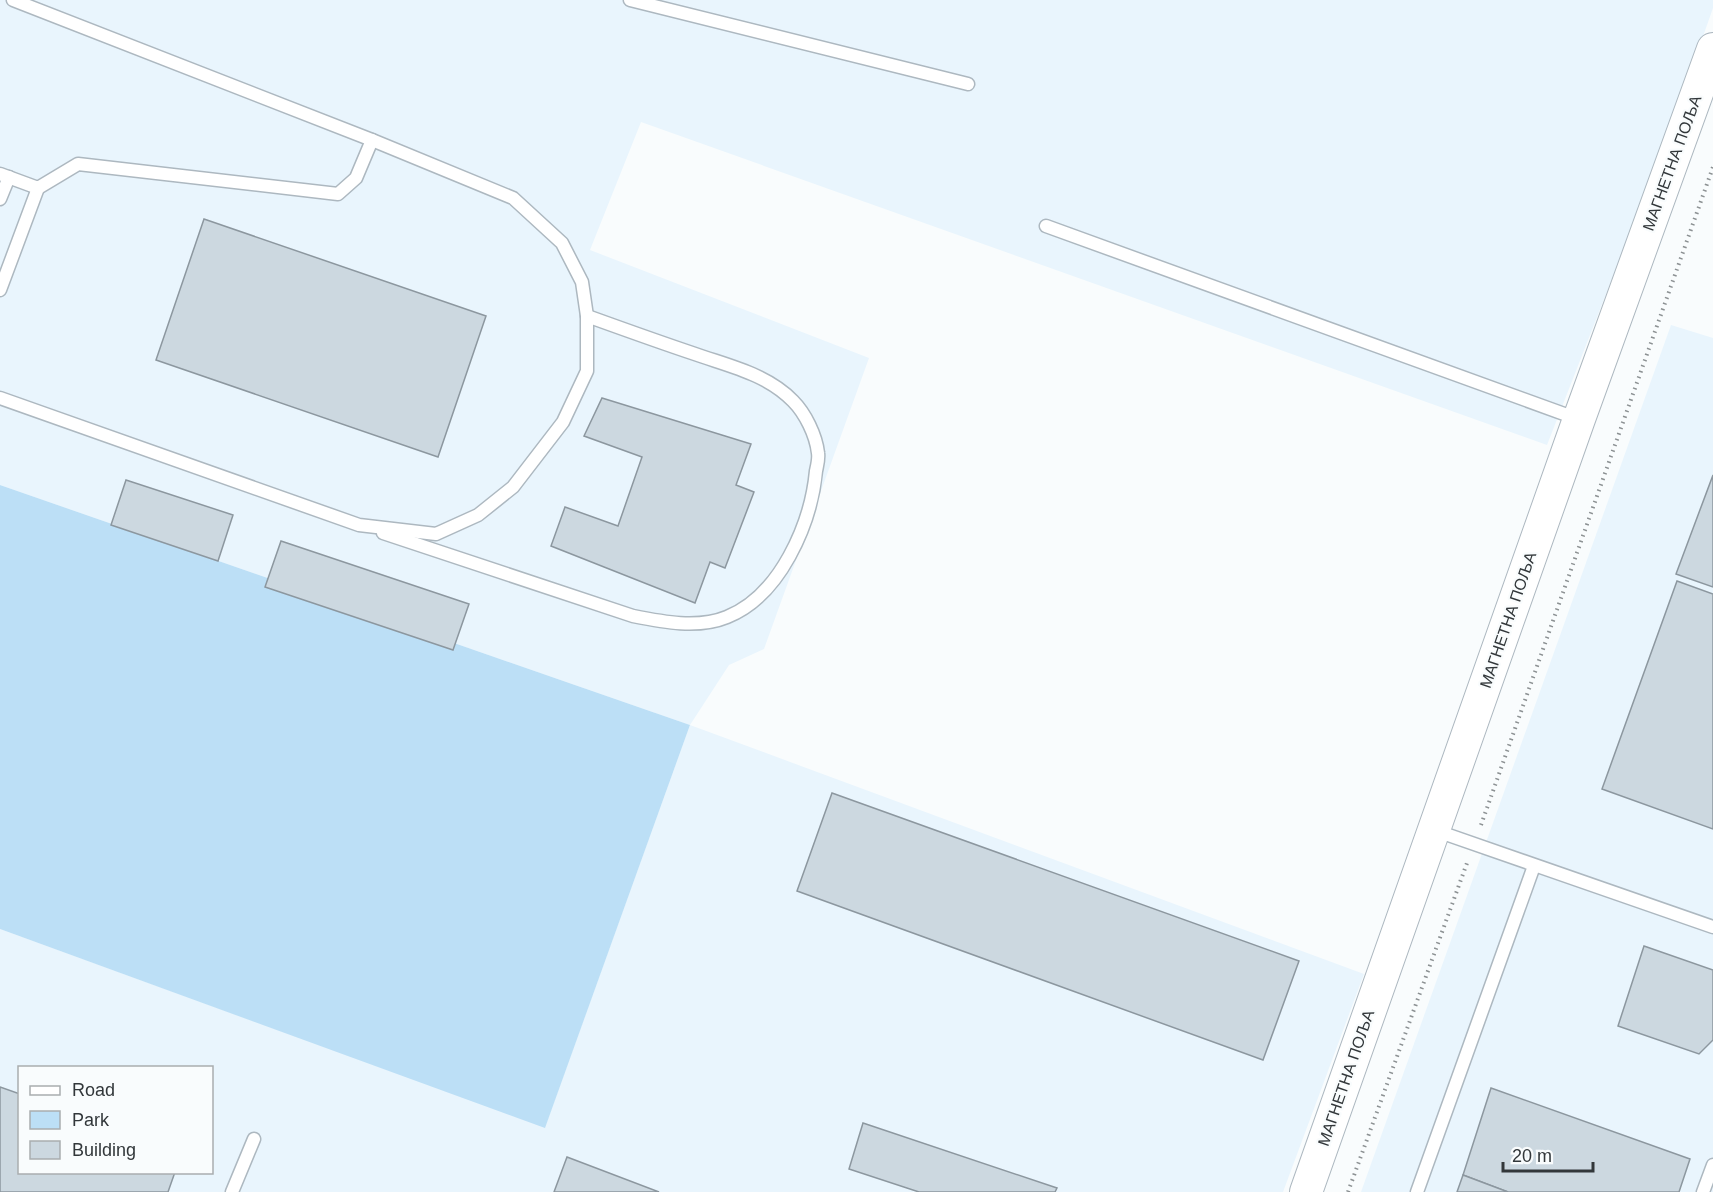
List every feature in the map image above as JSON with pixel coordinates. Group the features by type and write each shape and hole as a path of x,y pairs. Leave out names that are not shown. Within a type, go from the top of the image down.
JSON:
{"street":[{"name":"МАГНЕТНА ПОЉА","path":"1306,1192 1579,419 1713,49"}],"lane":[{"path":"14,0 372,140 513,198 562,243 582,282 587,316 587,371 563,422 513,487 478,515 436,534 359,525"},
{"path":"630,0 968,84"},
{"path":"0,290 38,188 78,164 338,194 356,178 372,140"},
{"path":"0,199 4,175 38,188"},
{"path":"1046,226 1579,419"},
{"path":"0,398 359,525 633,616 662,621 699,623 728,617 752,601 774,579 794,550 807,520 815,489 818,454 809,424 793,401 765,379 587,316"},
{"path":"1434,830 1713,927"},
{"path":"1417,1192 1534,866"},
{"path":"232,1192 254,1139"},
{"path":"1703,1192 1713,1165"}],"path":[{"path":"1348,1192 1474,845 1713,167"}],"shaded area":[{"path":"0,0 1713,0 1713,8 1669,133 1547,445 641,122 590,250 869,358 764,649 729,665 690,725 0,485"},
{"path":"1671,325 1713,338 1713,1192 1361,1192"},
{"path":"690,725 1364,974 1283,1192 0,1192 0,929 545,1127"}],"green space":[{"path":"0,485 690,725 545,1128 0,929"}],"building":[{"path":"204,219 486,316 438,457 156,360"},
{"path":"602,398 751,444 736,485 754,492 725,568 710,562 695,603 551,546 565,507 618,526 642,457 584,436"},
{"path":"1713,475 1713,587 1676,574"},
{"path":"126,480 233,515 218,561 111,525"},
{"path":"281,541 469,604 453,650 265,587"},
{"path":"1677,581 1713,594 1713,829 1602,789"},
{"path":"832,793 1299,961 1263,1060 797,891"},
{"path":"1644,946 1713,970 1713,1040 1699,1054 1618,1026"},
{"path":"0,1087 18,1093 18,1174 174,1174 168,1192 0,1192"},
{"path":"1491,1088 1690,1159 1679,1192 1508,1192 1463,1175"},
{"path":"863,1123 1057,1188 1055,1192 919,1192 849,1169"},
{"path":"567,1157 659,1192 554,1192"},
{"path":"1463,1175 1508,1192 1457,1192"}]}
